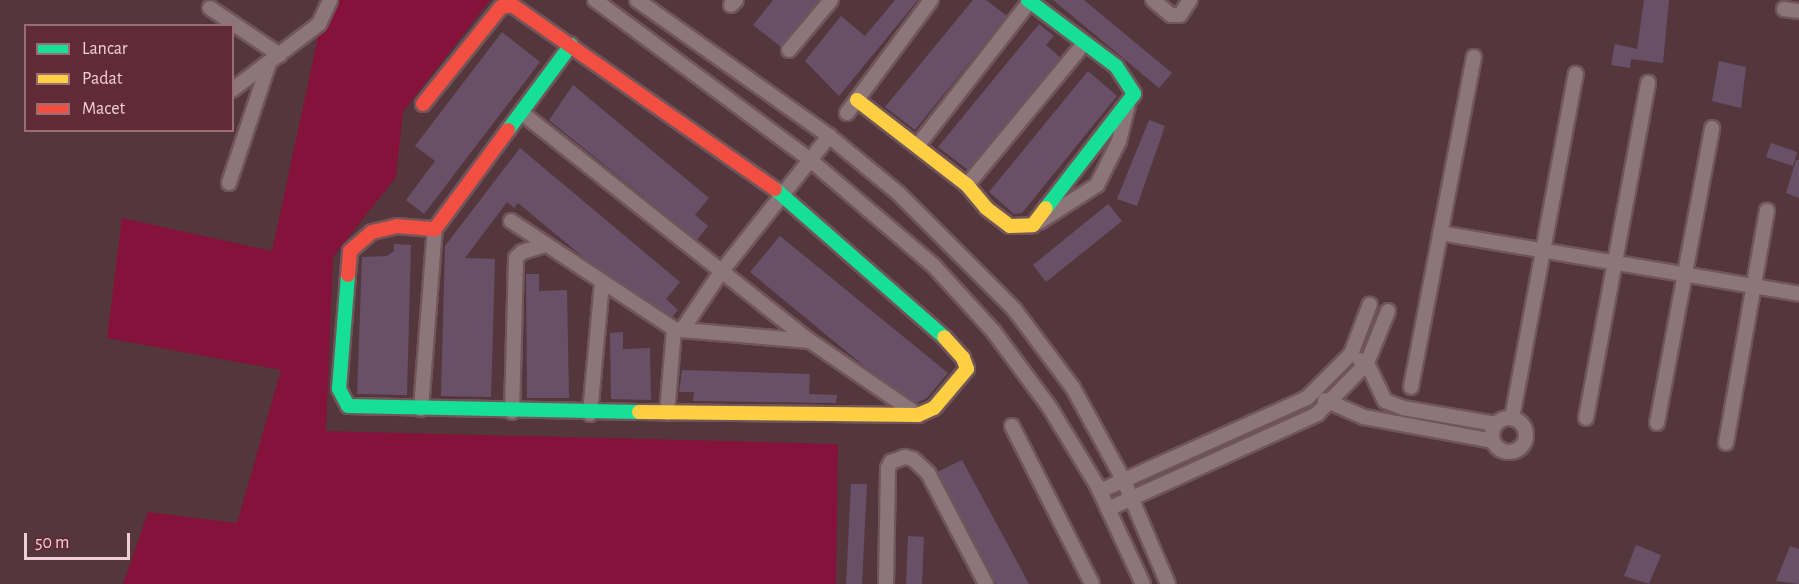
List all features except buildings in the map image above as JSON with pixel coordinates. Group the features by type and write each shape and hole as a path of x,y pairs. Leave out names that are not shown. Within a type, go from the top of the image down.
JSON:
{"street":[{"path":"234,89 320,24 330,0"},
{"path":"595,0 808,158 933,265 994,332 1050,408 1100,491 1143,584"},
{"path":"637,0 829,136 906,200 1014,309 1072,388 1124,481 1168,584"},
{"path":"789,50 831,0"},
{"path":"847,113 931,0"},
{"path":"1153,0 1171,15 1180,15 1190,0"},
{"path":"857,100 967,185 986,208 1011,226 1033,225 1097,185 1119,141 1134,94 1131,85 1116,66 1083,45 1029,1 918,145"},
{"path":"423,104 501,7 517,8 781,193 916,309 963,358 967,369 934,408 918,415 590,414 348,406 342,399 339,389 346,276 350,251 372,232 397,226 435,229"},
{"path":"210,9 229,24"},
{"path":"1784,9 1799,11"},
{"path":"234,28 274,59"},
{"path":"421,409 435,229 571,45"},
{"path":"967,185 1083,45"},
{"path":"1411,387 1474,57"},
{"path":"230,183 274,59"},
{"path":"1512,418 1576,74"},
{"path":"1586,418 1648,83"},
{"path":"1033,225 1129,104"},
{"path":"522,113 810,341 918,415"},
{"path":"1657,423 1712,128"},
{"path":"667,413 678,330 808,158 829,136"},
{"path":"1726,443 1767,211"},
{"path":"511,221 544,245 678,330 810,341"},
{"path":"1440,233 1799,294"},
{"path":"512,412 516,258 522,252 544,245"},
{"path":"590,414 603,282"},
{"path":"1100,491 1307,398 1351,354 1370,304"},
{"path":"1108,509 1317,414 1367,363 1388,311"},
{"path":"1351,354 1367,363 1385,401 1403,408 1496,424 1512,418"},
{"path":"1317,390 1328,405 1364,417 1493,441 1507,452 1523,446 1525,428 1512,418"},
{"path":"1493,441 1496,424"},
{"path":"1012,426 1092,584"},
{"path":"886,584 888,468 891,462 905,457 913,459 928,473 985,584"}],"shaded area":[{"path":"326,0 490,0 403,112 396,177 333,257 326,431 838,444 836,584 123,584 148,512 237,523 281,370 107,338 122,218 272,251"}],"traffic: fast":[{"path":"1028,0 1116,66 1134,94 1046,208"},
{"path":"508,130 571,45"},
{"path":"775,189 944,337"},
{"path":"348,275 339,389 348,406 639,412"}],"traffic: slow":[{"path":"857,100 967,185 986,208 1010,226 1033,225 1046,208"},
{"path":"639,412 918,415 934,408 967,369 963,358 944,337"}],"traffic: jam":[{"path":"423,104 501,7 512,5 775,189"},
{"path":"348,275 350,251 372,232 397,226 435,229 508,130"}]}
